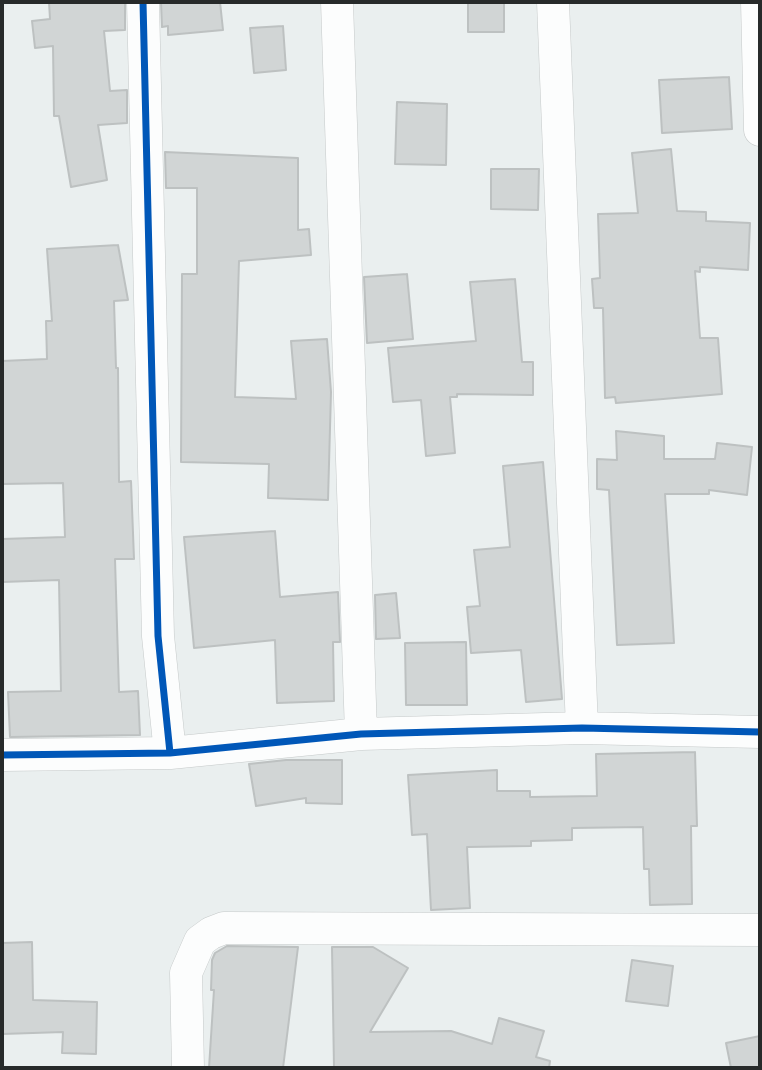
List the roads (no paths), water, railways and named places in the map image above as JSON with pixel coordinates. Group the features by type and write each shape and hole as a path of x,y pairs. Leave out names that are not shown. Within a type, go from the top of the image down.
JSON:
{"street":[{"path":"143,2 158,636 170,752"},
{"path":"337,2 361,734"},
{"path":"554,2 582,728"},
{"path":"757,2 760,130"},
{"path":"2,755 170,752 361,734 582,728 760,732"},
{"path":"188,1068 186,973 200,941 224,928 760,930"}]}
